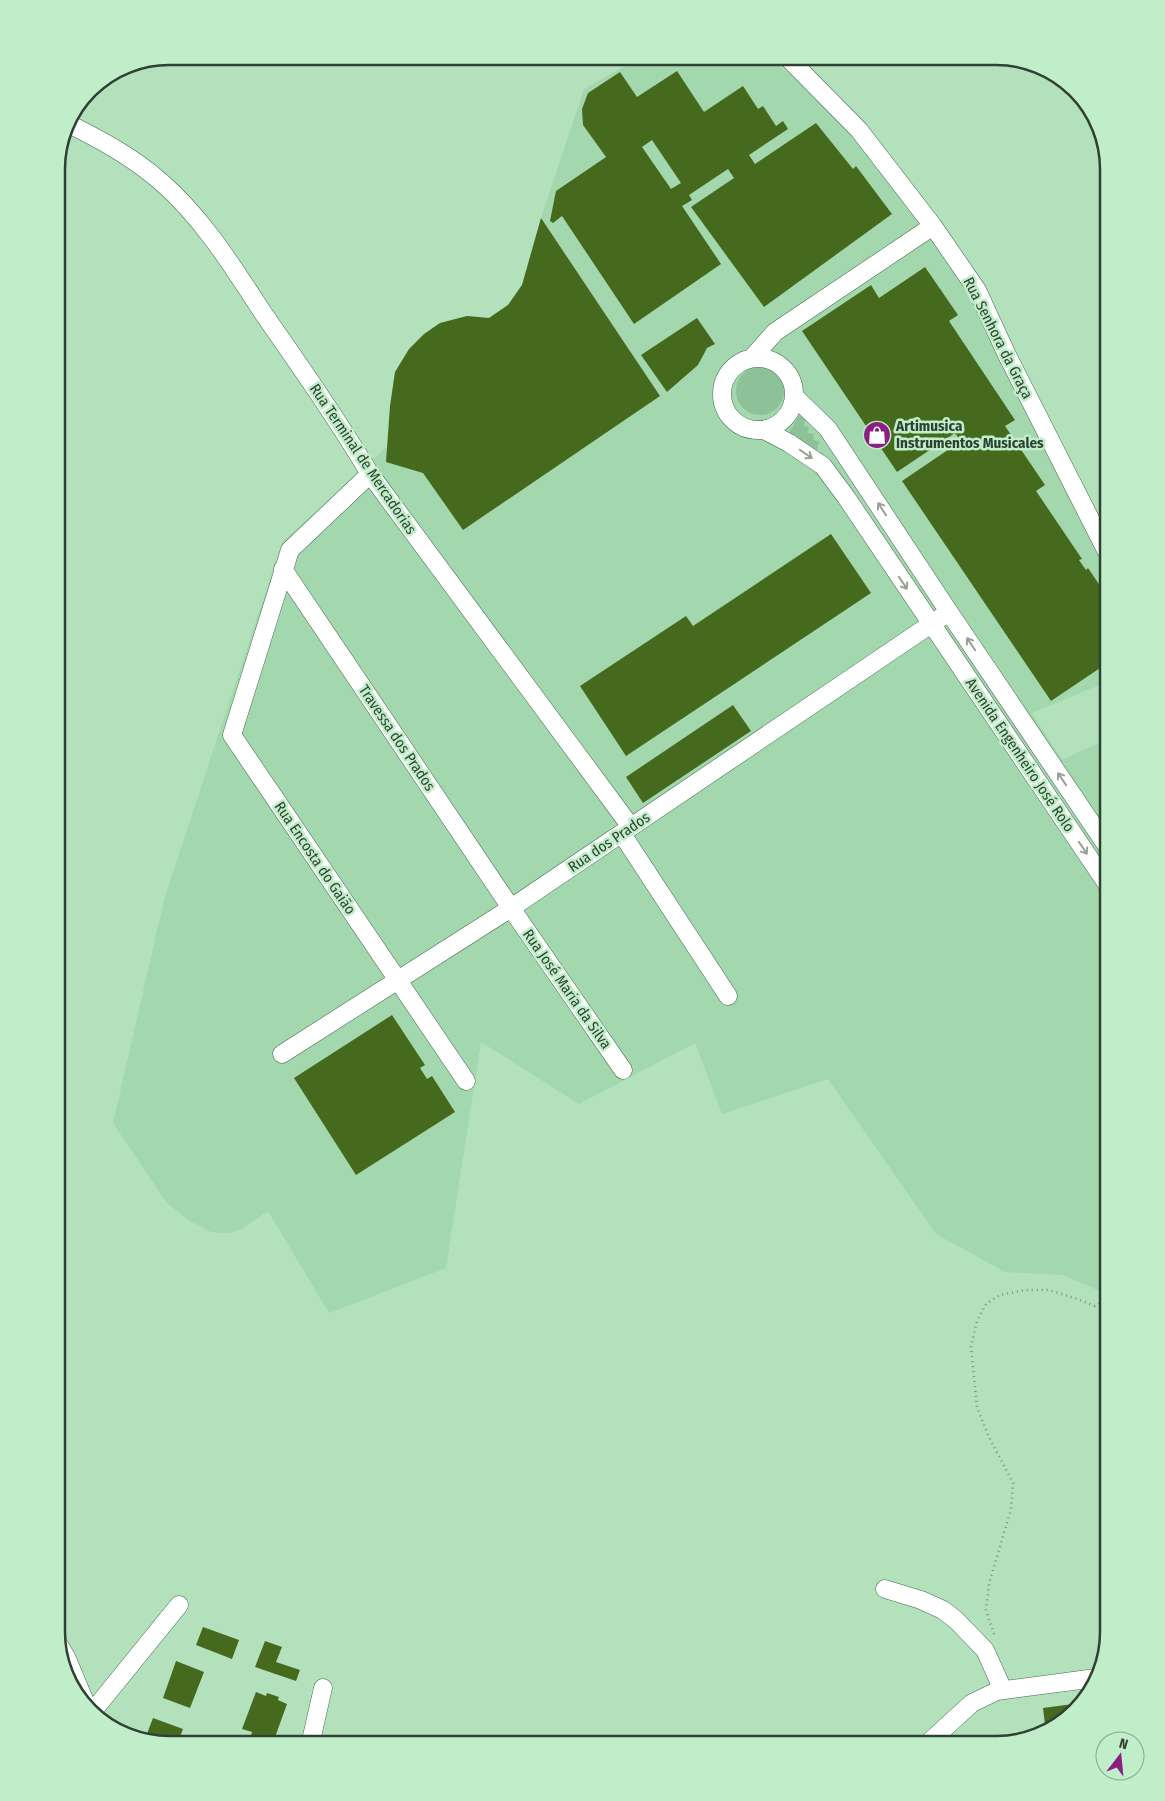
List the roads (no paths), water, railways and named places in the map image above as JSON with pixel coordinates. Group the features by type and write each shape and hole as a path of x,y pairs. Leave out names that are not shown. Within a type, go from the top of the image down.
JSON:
{"street":[{"name":"Rua Senhora da Graça","path":"795,65 859,130 933,226 977,290 1007,355 1100,540"},
{"name":"Rua Terminal de Mercadorias","path":"74,127 115,148 160,182 194,217 239,276 345,432 370,474 626,830 728,996"},
{"name":"Avenida Engenheiro José Rolo","path":"752,358 775,332 933,226"},
{"name":"Avenida Engenheiro José Rolo","path":"1100,836 828,429 794,396 793,385 789,375 773,361 763,358 741,361 732,368 723,383 721,400 725,411 741,427 752,430 764,430 790,443 823,466 1100,874"},
{"path":"764,430 776,426 785,418 792,408 794,396"},
{"path":"283,569 290,550 370,474"},
{"name":"Rua Encosta do Gaião","path":"283,569 232,735 466,1081"},
{"name":"Travessa dos Prados","path":"283,569 511,908"},
{"path":"931,624 949,612"},
{"name":"Rua dos Prados","path":"282,1054 511,908 931,624"},
{"name":"Rua José Maria da Silva","path":"511,908 623,1070"},
{"path":"885,1589 921,1600 943,1610 956,1620 985,1650 1003,1690"},
{"path":"97,1707 179,1605"},
{"path":"936,1736 972,1704 998,1691 1088,1681"},
{"path":"312,1736 323,1688"}],"place":[{"name":"Artimusica Instrumentos Musicales","path":"877,435"}]}
